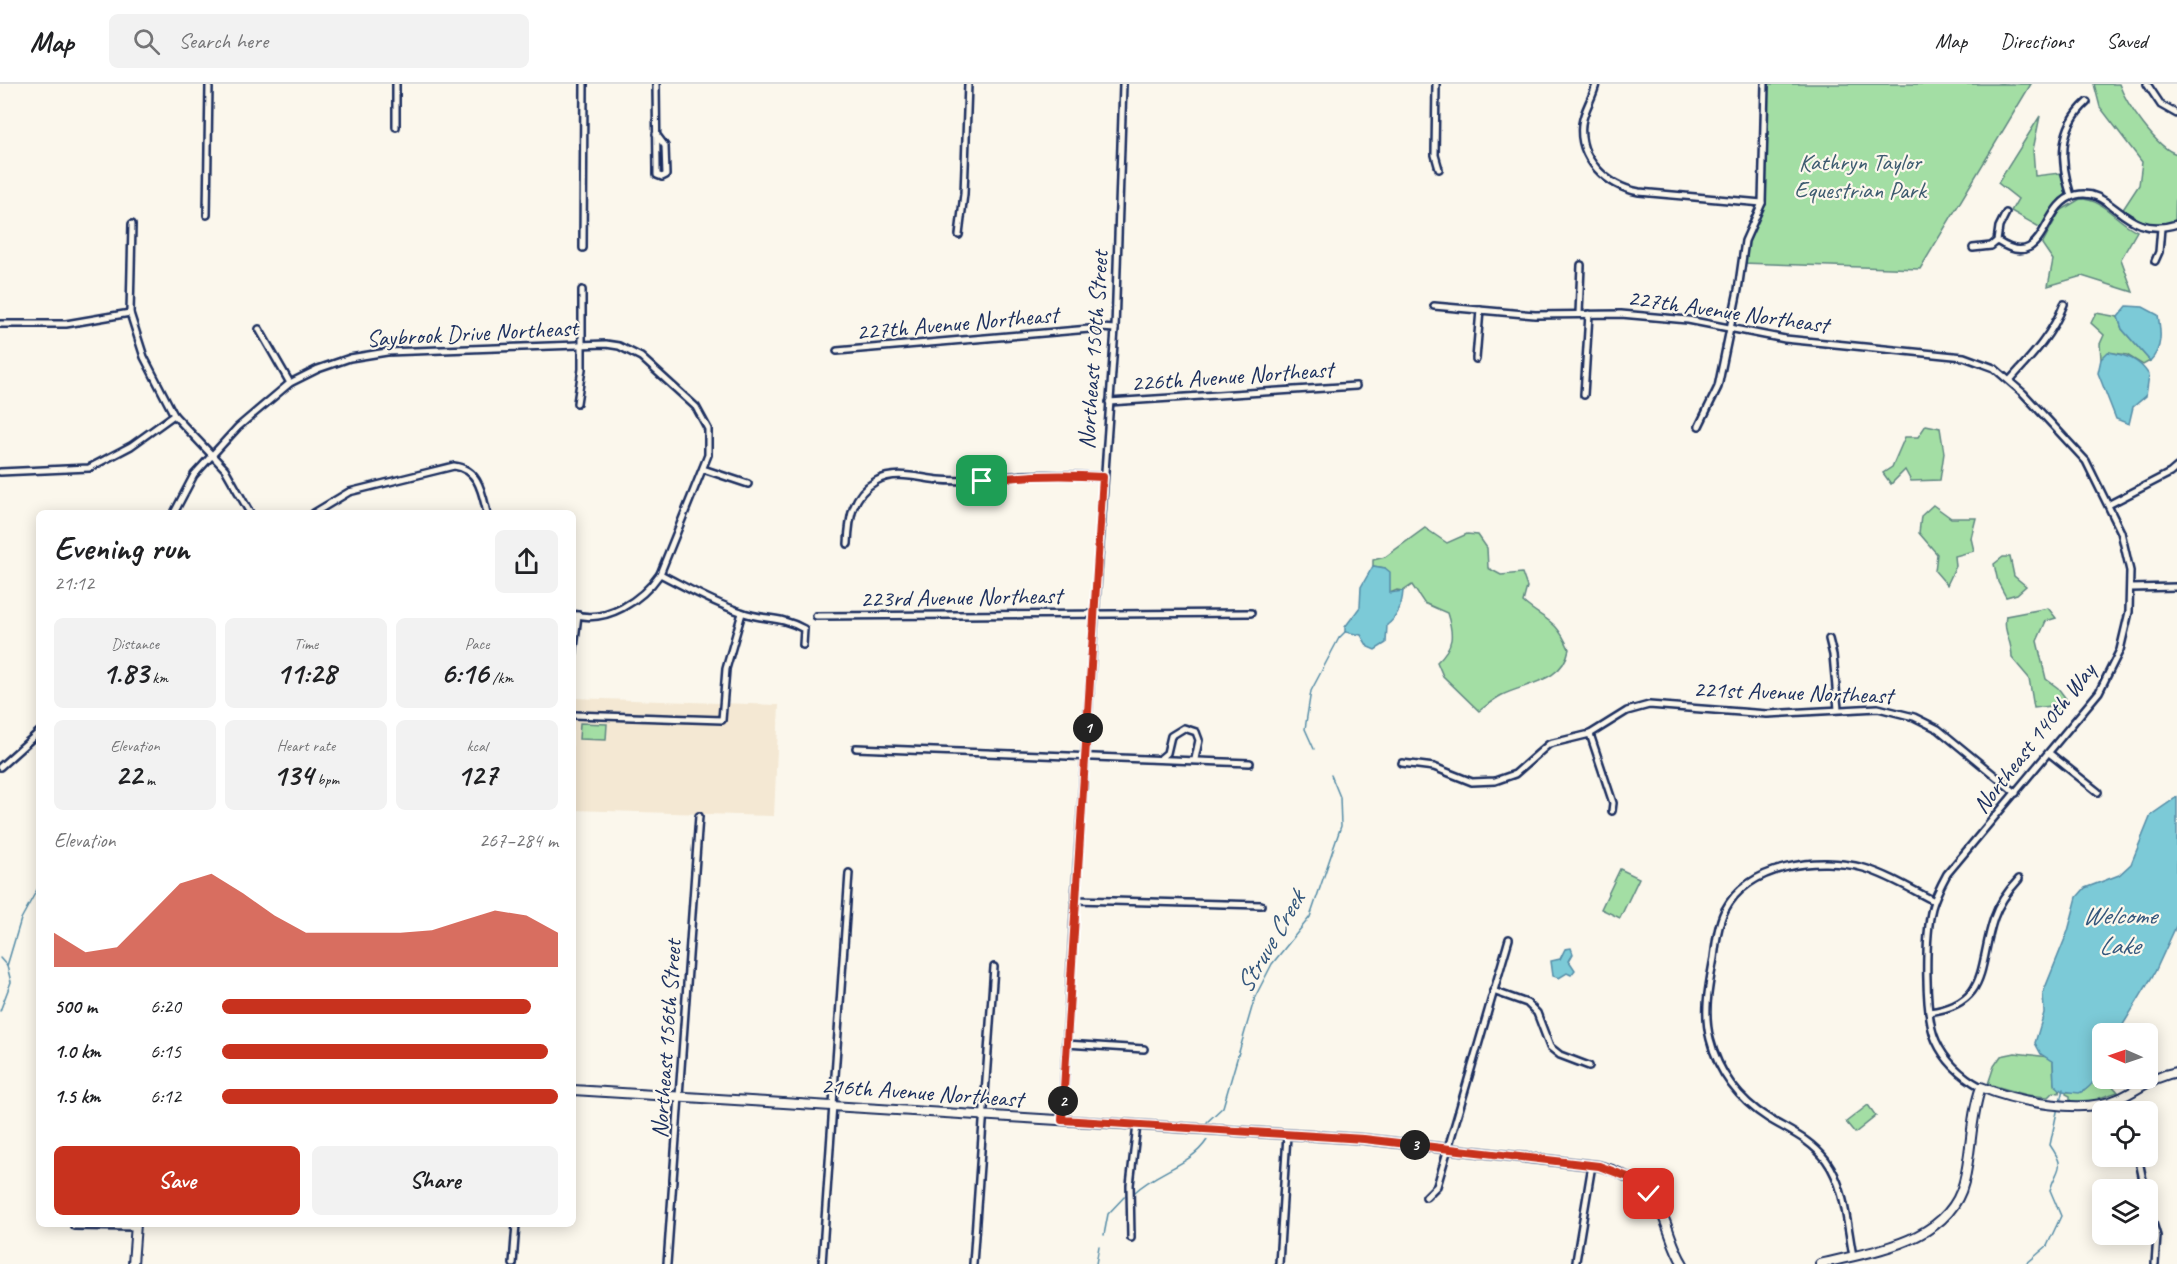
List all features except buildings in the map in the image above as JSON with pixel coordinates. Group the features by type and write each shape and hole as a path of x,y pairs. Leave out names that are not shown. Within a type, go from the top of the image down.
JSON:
{"street":[{"path":"207,215 209,84"},
{"path":"396,84 396,127"},
{"path":"583,248 584,84"},
{"path":"656,84 656,134 657,175 662,177 666,175 664,146 656,134"},
{"path":"959,235 964,194 968,84"},
{"name":"Northeast 150th Street","path":"1062,1120 1103,477 1115,329 1123,84"},
{"path":"1436,84 1435,154 1439,169"},
{"path":"1596,84 1582,124 1584,141 1590,159 1610,182 1623,189 1639,192 1762,203"},
{"path":"1699,426 1718,387 1731,328 1745,241 1762,203 1765,84"},
{"path":"2147,84 2162,105 2177,114"},
{"path":"2071,196 2065,176 2062,152 2068,127 2078,110 2086,102"},
{"path":"1997,241 2016,249 2030,248 2041,238 2052,213 2071,196 2082,193 2102,198 2123,218 2145,226 2161,228 2177,224"},
{"path":"1973,248 1991,246 1997,241 1999,227 2006,213"},
{"path":"132,224 130,314 144,357 174,415 232,480 248,510"},
{"path":"2155,261 2159,252 2161,228"},
{"path":"1579,314 1581,265"},
{"path":"577,403 582,369 582,290"},
{"path":"2010,380 2056,324 2064,304"},
{"name":"227th Avenue Northeast","path":"1434,306 1535,315 1653,316 1785,339 1964,357 1994,368 2010,380"},
{"path":"1476,359 1480,310"},
{"path":"0,324 66,324 130,314"},
{"path":"1584,395 1589,314"},
{"path":"259,329 290,383"},
{"name":"227th Avenue Northeast","path":"837,351 1115,329"},
{"name":"Saybrook Drive Northeast","path":"176,510 195,475 211,456 265,403 290,383 318,369 350,358 387,352 582,344 619,346 637,355 703,416 709,441 703,470"},
{"name":"Northeast 140th Way","path":"1981,1087 1959,1072 1947,1060 1935,1041 1929,1012 1929,931 1934,901 1955,865 2094,700 2110,674 2126,631 2131,588 2125,547 2110,504 2086,461 2010,380"},
{"name":"226th Avenue Northeast","path":"1109,402 1356,386"},
{"path":"0,472 88,468 117,455 174,415"},
{"path":"319,510 349,492 445,466 463,467 476,478 486,510"},
{"path":"2110,504 2170,473 2177,466"},
{"path":"576,615 598,615 625,607 640,598 660,574 703,470 748,484"},
{"path":"848,544 851,514 857,498 866,488 887,477 897,475 953,482 1024,475 1064,474 1103,477"},
{"path":"660,574 742,613 780,618 796,625 804,629 806,634 803,645"},
{"path":"2131,588 2177,587"},
{"path":"576,715 722,720 726,669 742,613"},
{"name":"223rd Avenue Northeast","path":"816,616 1251,613"},
{"path":"1828,639 1833,655 1838,709"},
{"name":"221st Avenue Northeast","path":"1402,764 1434,768 1461,779 1486,783 1505,778 1525,766 1549,744 1590,734 1627,711 1649,705 1767,714 1878,708 1914,717 1958,743 2016,793"},
{"path":"1161,758 1167,753 1170,736 1184,728 1196,732 1199,740 1195,759"},
{"path":"1590,734 1613,803 1612,811"},
{"path":"0,767 36,738"},
{"path":"856,748 1195,759 1250,763"},
{"path":"2049,753 2098,792"},
{"name":"Northeast 156th Street","path":"668,1264 699,816"},
{"path":"1853,1256 1839,1186 1827,1162 1808,1142 1768,1118 1738,1094 1715,1057 1710,1039 1706,1002 1722,917 1737,893 1758,878 1797,866 1840,863 1880,874 1934,901"},
{"path":"822,1264 849,873"},
{"path":"1929,1012 1950,1009 1970,995 1980,973 1994,917 2006,893 2019,879"},
{"path":"1075,900 1261,905"},
{"path":"1426,1197 1437,1186 1509,939"},
{"path":"973,1264 994,967"},
{"path":"1493,991 1527,1003 1537,1012 1550,1047 1560,1055 1589,1066"},
{"path":"1066,1044 1144,1049"},
{"path":"1820,1264 1901,1242 1934,1227 1956,1202 1964,1182 1974,1109 1981,1087 2010,1098 2089,1107 2118,1099 2157,1077 2177,1072"},
{"name":"216th Avenue Northeast","path":"576,1090 1287,1135 1448,1149 1592,1165 1628,1177 1649,1194 1664,1219 1674,1248 1683,1264"},
{"path":"1131,1238 1130,1185 1137,1125"},
{"path":"1279,1264 1287,1135"},
{"path":"1576,1261 1592,1165"},
{"path":"133,1264 136,1227"},
{"path":"513,1264 516,1227"},
{"path":"2155,1264 2156,1245"}],"shaded area":[{"path":"576,698 779,705 774,816 576,810"}],"green space":[{"name":"Kathryn Taylor Equestrian Park","path":"1765,84 2031,84 1920,269 1742,263 1745,241 1762,203"},
{"path":"2094,84 2119,84 2135,113 2152,135 2160,144 2177,154 2175,223 2149,224 2122,211 2139,185 2142,162 2100,107"},
{"path":"2040,116 2033,150 2035,176 2060,173 2067,193 2055,205 2041,228 2011,211 2018,199 1998,183"},
{"path":"2080,199 2103,206 2137,231 2121,259 2133,292 2082,276 2048,286 2053,260 2042,244 2060,211"},
{"path":"2096,313 2118,317 2122,329 2150,361 2143,365 2127,355 2109,352 2101,359 2100,344 2104,335 2091,323"},
{"path":"1926,425 1940,428 1944,453 1940,480 1911,481 1905,470 1891,484 1883,473 1892,467 1905,437 1918,437"},
{"path":"1933,505 1951,518 1976,518 1971,538 1974,551 1955,556 1956,566 1947,585 1935,571 1937,554 1919,533 1921,516"},
{"path":"1425,528 1447,543 1467,534 1478,535 1487,548 1488,568 1501,575 1522,573 1527,587 1523,602 1554,625 1569,649 1560,668 1543,680 1502,695 1479,711 1443,676 1437,662 1447,651 1451,640 1447,613 1424,603 1412,585 1403,591 1397,590 1390,593 1385,568 1373,566 1373,560 1385,557"},
{"path":"2003,557 2010,557 2014,576 2026,586 2017,594 2006,597 1998,582 1994,564"},
{"path":"2048,608 2056,618 2046,621 2037,641 2046,679 2058,688 2067,700 2054,716 2051,706 2034,708 2029,678 2012,658 2006,627 2006,616"},
{"path":"580,723 607,724 606,740 579,739"},
{"path":"1620,869 1639,878 1620,918 1601,909"},
{"path":"2015,1053 2049,1057 2053,1062 2054,1084 2060,1088 2059,1093 2053,1092 2048,1097 2027,1095 1988,1084 1994,1066 2001,1056"},
{"path":"2091,1083 2092,1089 2115,1089 2118,1092 2099,1098 2099,1101 2070,1102 2070,1096 2066,1092 2084,1091"},
{"path":"1868,1105 1876,1116 1855,1133 1846,1122"}],"water":[{"path":"2127,306 2143,307 2158,315 2159,345 2150,361 2122,329 2118,317"},
{"path":"2108,352 2131,359 2141,365 2149,375 2146,396 2133,407 2129,424 2116,419 2098,373 2101,359"},
{"path":"1373,566 1385,568 1390,572 1390,593 1403,591 1399,610 1387,625 1386,643 1375,650 1368,647 1361,635 1345,632 1345,627 1360,607 1361,587"},
{"name":"Welcome Lake","path":"2177,797 2177,924 2155,972 2124,1023 2092,1023 2092,1083 2079,1093 2062,1091 2054,1084 2053,1062 2041,1054 2035,1043 2044,1013 2043,993 2068,931 2077,897 2085,888 2119,875 2131,864 2151,815"},
{"path":"1571,948 1573,954 1569,961 1575,970 1571,975 1567,973 1559,978 1553,976 1551,961 1560,959 1565,949"}],"waterway":[{"name":"Struve Creek","path":"1314,749 1305,729 1311,691 1339,638 1345,632"},
{"name":"Struve Creek","path":"1207,1122 1223,1107 1255,997 1272,964 1310,917 1341,826 1340,797 1331,775"},
{"path":"0,1011 11,982 7,966 21,919 36,892"},
{"path":"0,958 7,966"},
{"path":"2060,1102 2063,1089"},
{"path":"2026,1264 2047,1246 2061,1216 2050,1190 2059,1168 2058,1159 2050,1145 2058,1107"},
{"name":"Struve Creek","path":"1135,1192 1192,1156 1207,1140"},
{"name":"Struve Creek","path":"1104,1235 1108,1214 1126,1195"},
{"name":"Struve Creek","path":"1096,1264 1099,1246"}],"route":[{"path":"982,481 1024,475 1064,474 1103,477 1062,1120 1213,1132 1364,1139 1599,1166 1628,1177 1649,1194"}]}
